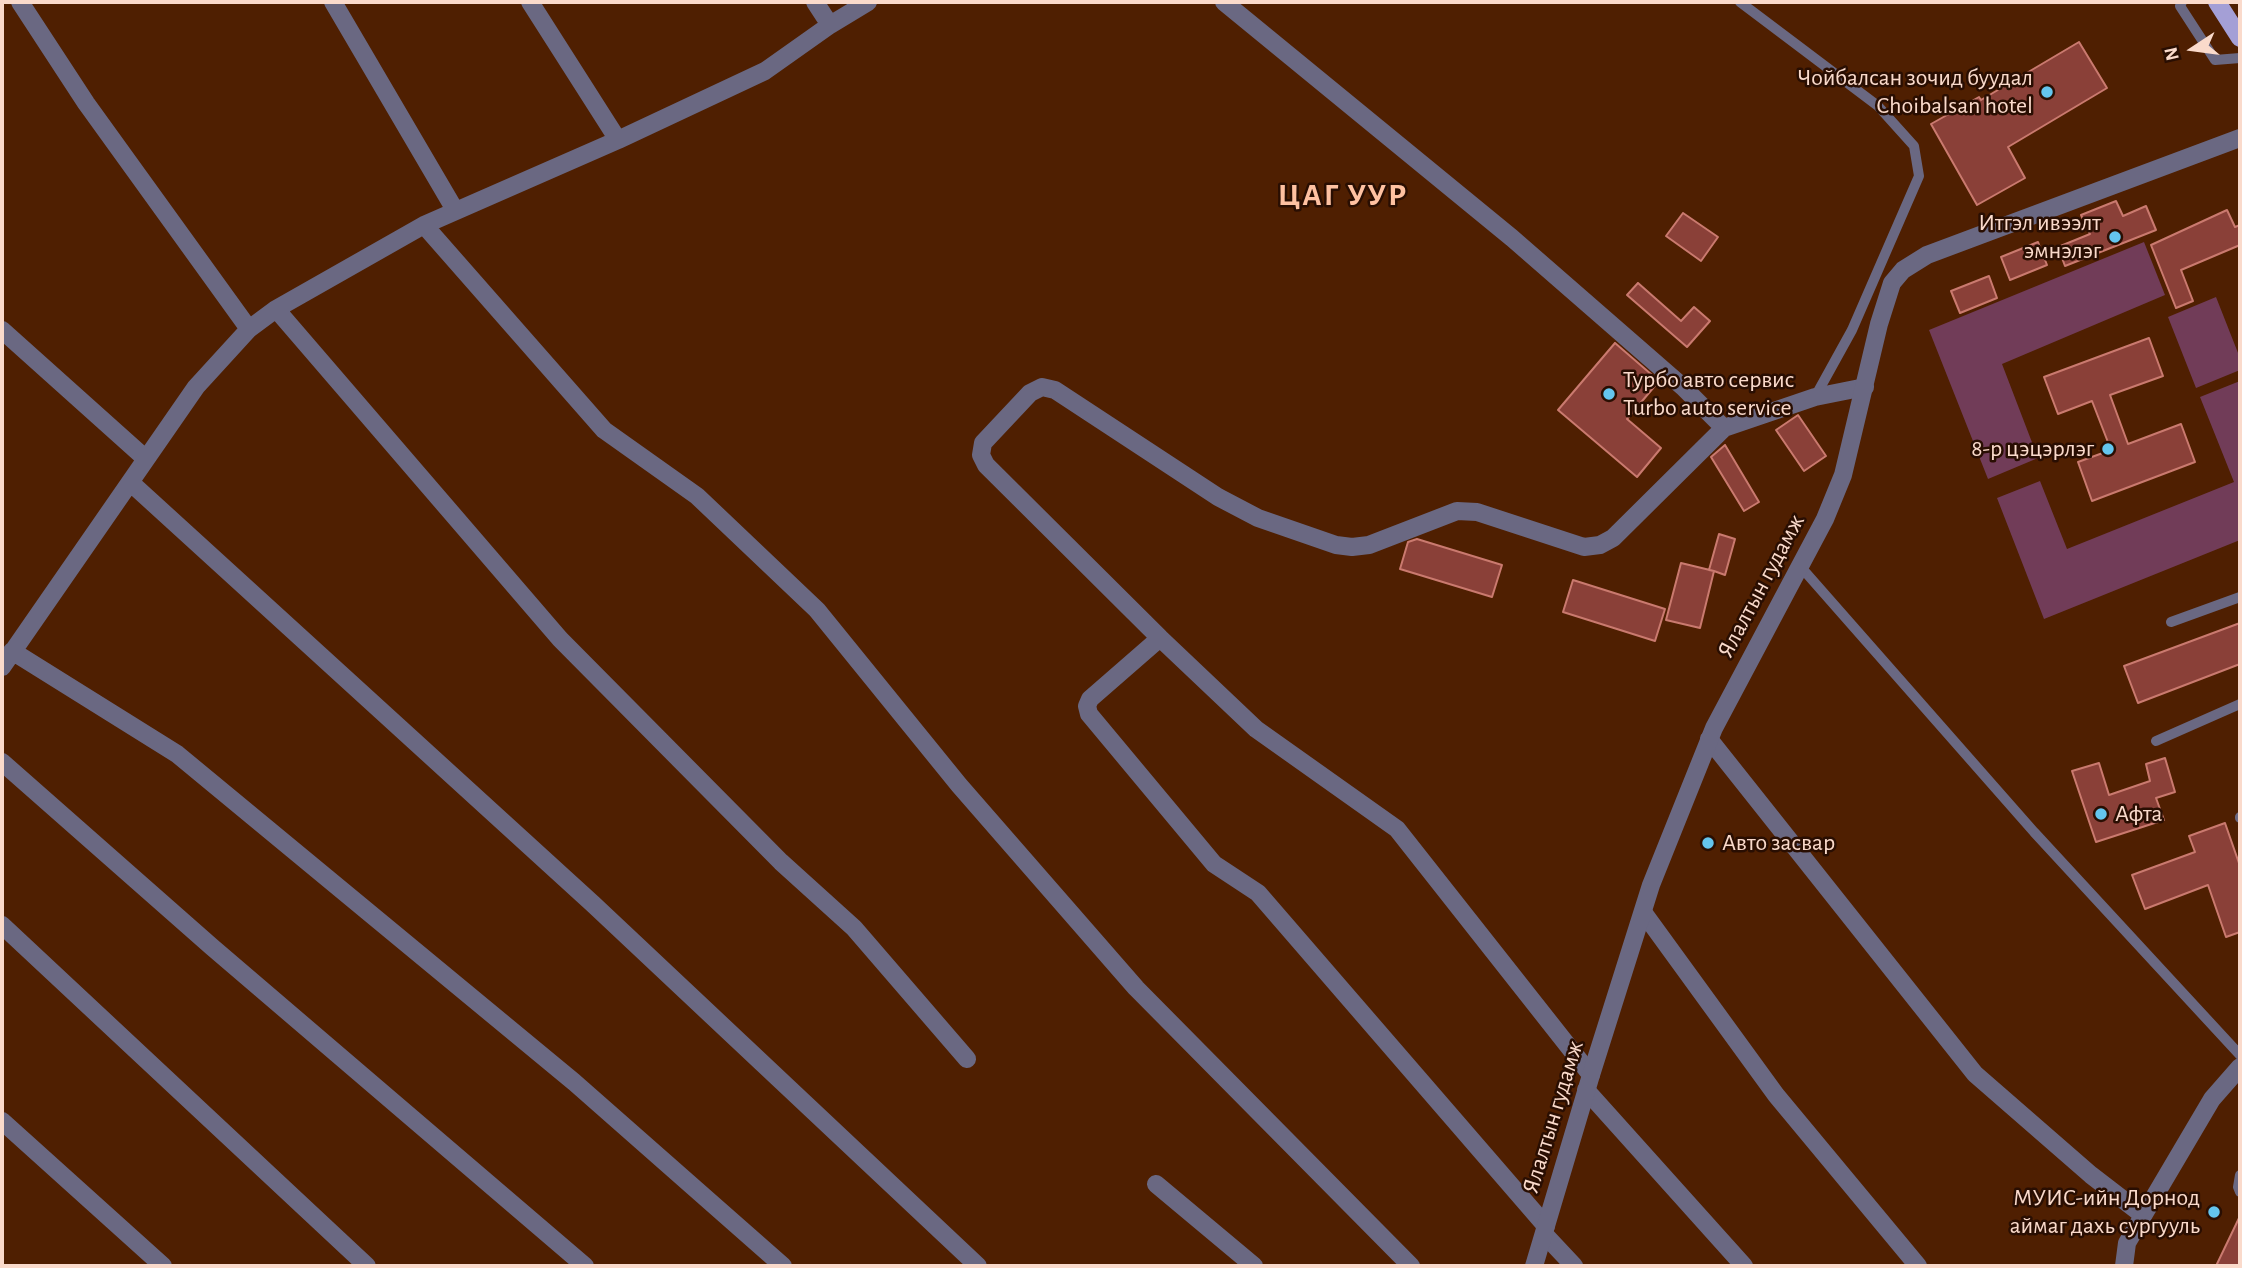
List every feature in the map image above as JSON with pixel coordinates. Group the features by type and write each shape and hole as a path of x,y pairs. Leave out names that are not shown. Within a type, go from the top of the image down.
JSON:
{"main road":[{"path":"2217,2 2240,37"}],"street":[{"path":"20,2 86,103 248,329"},
{"path":"332,2 455,210"},
{"path":"530,2 618,140"},
{"path":"815,2 830,24"},
{"path":"2,667 196,387 248,329 276,309 424,225 618,140 765,71 830,24 868,2"},
{"path":"1224,2 1512,237 1683,387 1724,428"},
{"name":"Ялалтын гудамж","path":"1534,1266 1643,912 1709,739 1825,519 1843,475 1892,283 1903,270 1927,255 2240,138"},
{"path":"424,225 604,430 697,496 817,610 960,785 1136,988 1410,1266"},
{"path":"276,309 560,639 781,862 854,928 967,1059"},
{"path":"2,330 146,459"},
{"path":"1744,1266 1589,1083 1397,830 1256,729 986,465 981,455 983,443 1030,393 1042,387 1055,390 1219,497 1258,518 1336,545 1368,545 1457,511 1477,512 1584,547 1600,545 1613,537 1724,428 1815,397 1865,387"},
{"path":"130,482 593,904 978,1266"},
{"path":"1160,638 1090,699 1087,706 1090,714 1214,864 1258,893 1574,1266"},
{"path":"12,651 177,754 573,1082 783,1266"},
{"path":"1709,739 1975,1074 2091,1175 2143,1215"},
{"path":"2,762 212,947 585,1266"},
{"path":"1643,912 1776,1096 1918,1266"},
{"path":"2,925 367,1266"},
{"path":"2124,1266 2127,1243 2143,1215 2212,1100 2240,1067"},
{"path":"2,1121 163,1266"},
{"path":"1156,1184 1254,1266"}],"lane":[{"path":"1740,2 1878,106 1914,146 1919,176 1852,330 1815,397"},
{"path":"2182,2 2180,6 2215,61 2240,58"},
{"path":"1800,566 2034,832 2240,1055"},
{"path":"2171,622 2240,597"},
{"path":"2156,741 2240,704"},
{"path":"2240,1175 2240,1192"}],"shaded area":[{"path":"2144,242 2165,295 2002,364 2038,458 1988,479 1929,330"},
{"path":"2216,297 2240,358 2240,370 2196,388 2168,317"},
{"path":"2240,381 2240,540 2044,619 1997,498 2040,481 2067,549 2234,482 2200,397"}],"building":[{"path":"2079,42 2107,88 2008,147 2025,178 1977,205 1931,124 1979,97 1981,100"},
{"name":"Итгэл ивээлт эмнэлэг","path":"2116,201 2123,216 2146,206 2156,230 2065,266 2058,247 2090,234 2081,215"},
{"path":"2227,210 2235,227 2240,225 2240,245 2181,270 2193,301 2176,308 2151,245"},
{"path":"1683,213 1718,237 1701,261 1666,236"},
{"path":"2038,242 2047,265 2010,280 2001,257"},
{"path":"1989,276 1997,298 1960,313 1951,291"},
{"path":"1638,283 1681,321 1694,307 1710,321 1687,347 1627,295"},
{"path":"2149,338 2163,376 2110,395 2128,444 2181,424 2195,462 2092,501 2078,462 2111,450 2092,401 2058,414 2044,377"},
{"name":"Турбо авто сервис Turbo auto service","path":"1615,343 1659,381 1627,419 1661,448 1637,477 1558,410"},
{"path":"1798,415 1826,456 1804,471 1776,430"},
{"path":"1725,445 1759,502 1744,511 1711,457"},
{"path":"1719,534 1735,539 1725,575 1714,571 1700,628 1666,620 1681,563 1709,570"},
{"path":"1417,539 1502,565 1492,597 1400,569 1408,542"},
{"path":"1573,580 1665,609 1655,641 1563,612"},
{"path":"2240,623 2240,664 2138,703 2124,666"},
{"path":"2165,758 2175,792 2156,798 2164,820 2096,842 2072,771 2099,763 2109,795 2150,781 2146,764"},
{"path":"2225,823 2240,866 2240,932 2226,937 2208,885 2145,909 2132,875 2195,852 2189,836"},
{"path":"2240,1216 2240,1266 2216,1266"}],"place":[{"name":"Чойбалсан зочид буудал Choibalsan hotel","path":"2047,92"},
{"name":"Итгэл ивээлт эмнэлэг","path":"2115,237"},
{"name":"Турбо авто сервис Turbo auto service","path":"1609,394"},
{"name":"8-р цэцэрлэг","path":"2108,449"},
{"name":"Афта","path":"2101,814"},
{"name":"Авто засвар","path":"1708,843"},
{"name":"МУИС-ийн Дорнод аймаг дахь сургууль","path":"2214,1212"}],"district":[{"name":"ЦАГ УУР","path":"1343,195"}]}
